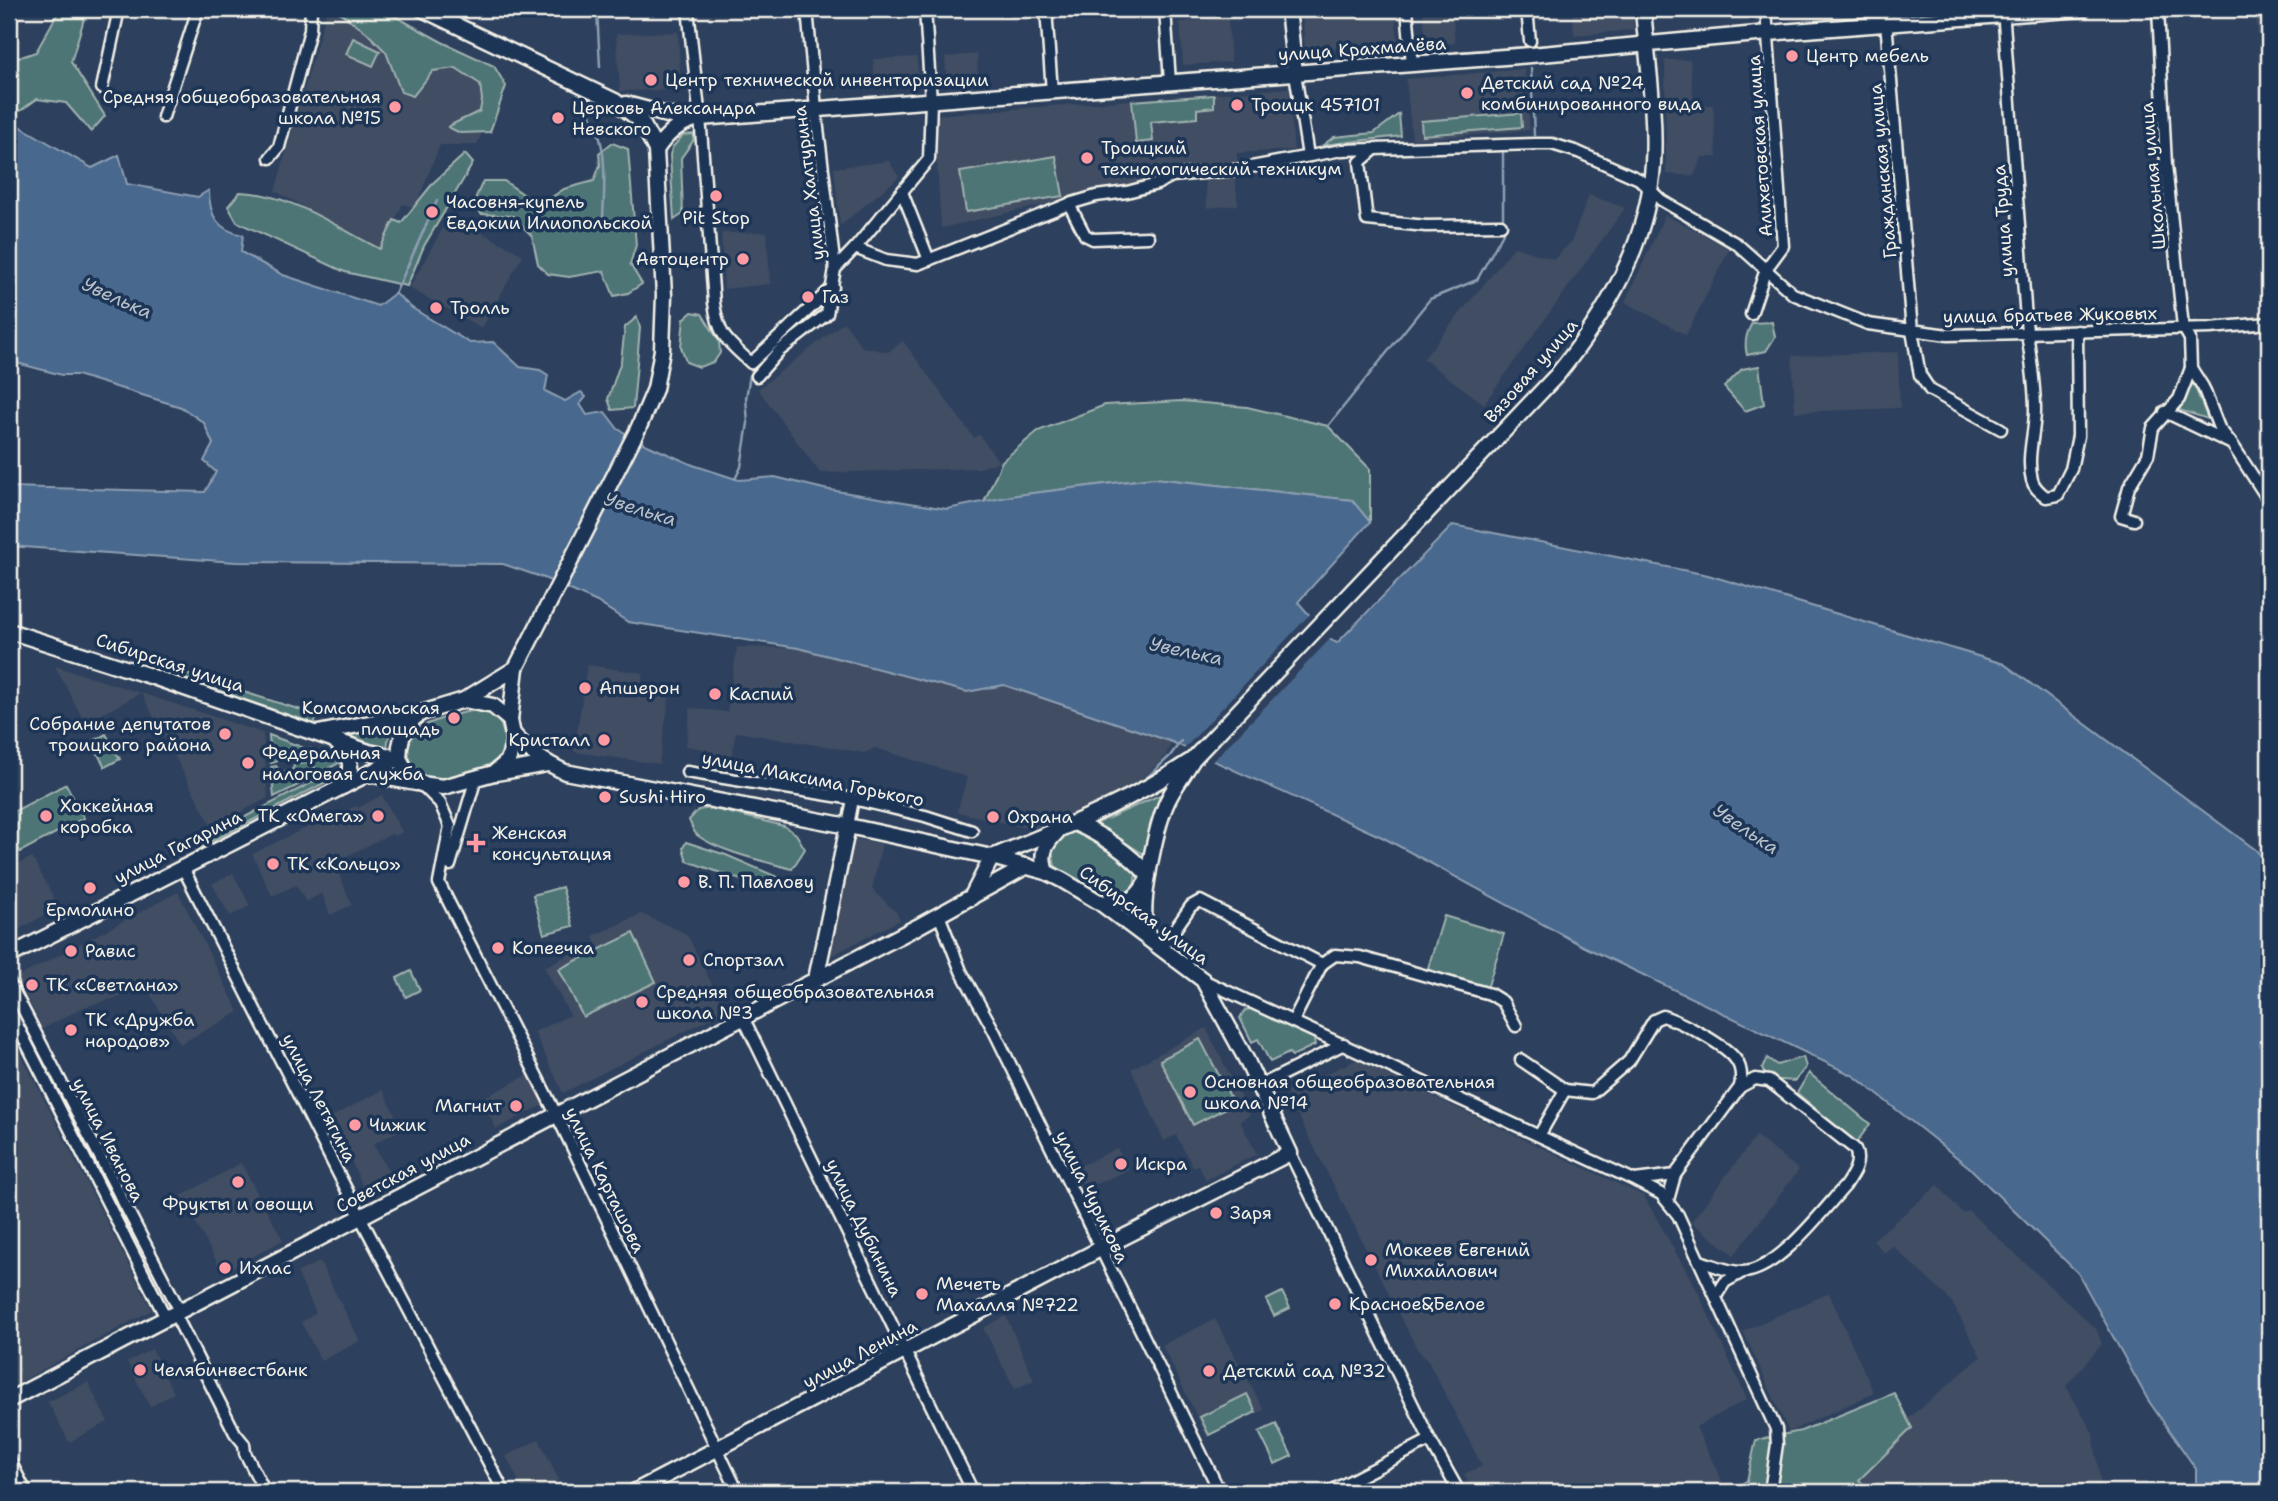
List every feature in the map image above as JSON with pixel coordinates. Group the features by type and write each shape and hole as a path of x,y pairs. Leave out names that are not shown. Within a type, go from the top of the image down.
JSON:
{"street":[{"path":"102,88 119,9"},
{"path":"163,117 198,9"},
{"path":"270,158 279,147 310,30 311,9"},
{"path":"422,9 615,101 671,116 700,118"},
{"path":"688,9 717,324 723,337 751,363 833,286"},
{"name":"улица Халтурина","path":"807,9 835,269"},
{"path":"757,376 779,351 827,314 835,269 929,159 931,101 925,9"},
{"path":"1046,9 1052,92"},
{"path":"1164,9 1170,82"},
{"path":"1288,9 1308,156"},
{"path":"1407,9 1412,64"},
{"path":"1527,9 1530,41"},
{"name":"Вязовая улица","path":"1193,759 1539,395 1588,336 1609,303 1632,253 1650,189 1653,136 1643,9"},
{"name":"Алихетовская улица","path":"1751,314 1766,269 1783,246 1766,9"},
{"name":"улица Крахмалёва","path":"656,150 665,136 688,121 700,118 1646,45 1768,33 1886,16 2082,9"},
{"name":"Школьная улица","path":"2134,520 2121,516 2130,484 2146,462 2153,428 2179,399 2191,368 2190,339 2183,327 2166,165 2158,9"},
{"name":"улица Труда","path":"2003,12 2027,334 2033,369 2035,412 2030,445 2032,478 2035,487 2046,496 2058,495 2071,470 2078,436 2077,331"},
{"name":"Гражданская улица","path":"1886,16 1912,331 1920,374 1930,390 2001,429"},
{"path":"366,774 443,787 495,773 505,765 511,756 516,668 638,429 658,376 664,325 664,295 656,150 641,121 615,101"},
{"name":"улица братьев Жуковых","path":"855,248 886,260 918,264 1069,204 1157,184 1172,176 1235,170 1342,150 1501,143 1552,144 1578,152 1639,179 1661,200 1737,244 1802,299 1868,324 1948,335 2166,327 2210,328 2269,323"},
{"path":"1360,162 1376,148"},
{"path":"1342,150 1360,162 1367,220 1426,226 1501,225"},
{"path":"902,192 929,260"},
{"path":"1069,204 1085,235 1093,239 1148,237"},
{"path":"2166,327 2190,339"},
{"name":"Школьная улица","path":"2191,368 2203,387 2218,428 2232,444 2269,501"},
{"path":"2165,412 2232,444"},
{"name":"Сибирская улица","path":"9,631 369,752 399,758"},
{"path":"441,886 450,826 440,803 407,773 399,758 403,734 421,713 464,700 516,668"},
{"path":"464,700 494,706 512,728"},
{"name":"Сибирская улица","path":"318,733 421,713"},
{"name":"Сибирская улица","path":"512,728 527,750 565,772 848,826 992,857 1046,872 1100,902 1203,980 1220,1007 1430,1440 1459,1492"},
{"path":"332,739 349,754 351,761 351,770 344,786"},
{"name":"улица Гагарина","path":"9,956 399,758"},
{"path":"971,898 992,857 1075,824 1141,793 1193,759"},
{"path":"1100,902 1112,904 1129,901 1142,891 1148,877 1165,806 1193,759"},
{"name":"Сибирская улица","path":"495,773 547,764"},
{"name":"улица Максима Горького","path":"687,772 853,799 925,816 972,831"},
{"path":"441,886 476,778"},
{"path":"816,979 853,799"},
{"path":"1075,824 1097,832 1133,858 1148,877 1145,923 1156,943 1191,906 1200,901 1322,964"},
{"path":"1046,872 1043,863 1045,846 1060,829"},
{"name":"улица Летягина","path":"182,866 504,1492"},
{"name":"Советская улица","path":"9,1400 939,915 1027,866"},
{"name":"улица Карташова","path":"441,886 738,1492"},
{"name":"улица Чурикова","path":"939,915 961,971 993,1029 1220,1492"},
{"path":"1293,1021 1322,964 1335,955 1360,957 1490,994 1503,1003 1516,1026"},
{"path":"1203,980 1540,1135 1634,1180 1668,1200 1678,1214 1776,1429 1777,1444 1770,1492"},
{"name":"улица Иванова","path":"9,982 174,1314 235,1433 244,1444 245,1452 265,1492"},
{"name":"улица Иванова","path":"9,1009 174,1314"},
{"path":"1521,1060 1565,1090 1592,1093 1632,1057 1654,1020 1663,1016 1728,1051 1739,1066 1740,1087"},
{"name":"улица Дубинина","path":"743,1017 973,1492"},
{"path":"1259,1086 1344,1044"},
{"path":"1668,1200 1675,1175 1740,1087 1755,1079 1769,1081 1851,1143 1857,1153 1858,1160 1853,1175 1776,1258 1725,1282 1716,1296"},
{"path":"1540,1135 1565,1090"},
{"name":"улица Ленина","path":"634,1492 1290,1153"},
{"path":"1634,1180 1675,1175"},
{"path":"1700,1261 1743,1272"},
{"path":"1329,1492 1430,1440"},
{"path":"9,1459 26,1492"}],"shaded area":[{"name":"Средняя общеобразовательная школа №15","path":"327,9 370,9 414,34 503,77 477,145 440,145 415,208 403,204 380,249 275,191"},
{"path":"1302,9 1395,9 1398,43 1305,51"},
{"path":"1423,9 1452,9 1455,43 1426,45"},
{"path":"1572,9 1632,9 1634,30 1574,35"},
{"path":"2255,9 2269,9 2269,35 2258,36"},
{"path":"1228,18 1231,62 1183,65 1180,22"},
{"path":"678,32 681,90 620,91 616,34"},
{"path":"977,54 978,84 947,86 945,57"},
{"path":"917,57 919,87 875,88 873,59"},
{"path":"1665,60 1690,60 1694,105 1713,105 1717,157 1702,157 1694,176 1666,174"},
{"name":"Детский сад №24 комбинированного вида","path":"1524,69 1530,130 1412,140 1406,79"},
{"name":"Троицкий технологический техникум","path":"1289,88 1294,150 1237,153 1237,164 1145,171 1145,182 941,228 934,115"},
{"path":"889,161 899,177 840,226 834,168"},
{"path":"1235,175 1238,205 1207,208 1205,177"},
{"path":"1589,195 1625,208 1484,404 1423,359 1514,247 1554,259 1571,242"},
{"path":"450,215 523,255 482,328 409,288"},
{"path":"1665,215 1730,248 1686,335 1625,302"},
{"path":"767,232 770,284 724,289 721,233"},
{"path":"844,322 862,347 888,352 903,341 974,438 979,434 999,462 980,468 820,473 758,389"},
{"path":"1898,352 1900,408 1795,412 1792,356"},
{"path":"737,647 798,648 967,692 1004,685 1172,742 1165,757 1136,785 1078,813 1030,829 957,812 967,777 875,748 865,753 736,732 728,776 706,772 709,750 686,746 690,708 727,712"},
{"path":"587,665 643,673 641,688 670,693 659,764 574,752"},
{"path":"55,666 141,693 85,723"},
{"path":"141,693 263,733 268,798 212,827"},
{"path":"382,795 402,832 394,837 392,834 334,862 352,905 330,915 322,893 306,902 296,885 272,896 252,854"},
{"path":"850,838 882,844 872,889 897,913 900,920 823,960"},
{"path":"32,857 59,907 9,935 9,868"},
{"path":"233,873 250,906 230,916 212,884"},
{"path":"178,892 239,1012 180,1044 147,989 84,1007 43,1029 16,978"},
{"name":"Средняя общеобразовательная школа №3","path":"641,914 683,932 689,938 725,1011 563,1093 534,1032 570,1015 544,967 595,942 593,936"},
{"name":"Основная общеобразовательная школа №14","path":"1206,1028 1250,1115 1240,1121 1257,1154 1206,1180 1198,1165 1193,1167 1176,1135 1164,1141 1131,1069"},
{"path":"9,1031 152,1310 9,1388"},
{"path":"1356,1060 1644,1196 1697,1290 1747,1399 1696,1427 1727,1491 1473,1492 1464,1474 1482,1466 1428,1361 1417,1349 1286,1092"},
{"path":"530,1074 545,1104 496,1129 481,1099"},
{"path":"383,1090 402,1129 373,1144 394,1181 367,1196 331,1117"},
{"path":"1756,1136 1799,1170 1734,1255 1691,1222"},
{"path":"1117,1148 1129,1170 1085,1189 1076,1168"},
{"path":"241,1163 283,1240 223,1273 181,1196"},
{"path":"1938,1185 1962,1213 1969,1211 2097,1330 2102,1344 2066,1386 2093,1433 2102,1492 1832,1492 1886,1437 1981,1357 1951,1301 1893,1246 1884,1253 1873,1240"},
{"path":"320,1262 360,1341 321,1361 301,1322 316,1313 297,1272"},
{"path":"1829,1293 1874,1393 1789,1432 1743,1331"},
{"path":"1006,1316 1034,1380 1015,1389 983,1328"},
{"name":"Детский сад №32","path":"1215,1319 1264,1410 1207,1437 1162,1345"},
{"path":"152,1349 174,1393 150,1407 127,1362"},
{"path":"88,1382 108,1422 69,1442 48,1402"},
{"path":"539,1439 559,1480 535,1492 524,1492 506,1456"}],"green space":[{"path":"60,9 87,9 71,62 105,116 91,132 66,103 37,99 20,111 9,104 9,61 36,52"},
{"path":"335,9 382,9 442,42 494,66 506,86 490,132 460,133 448,127 480,111 480,84 456,68 433,71 413,96 401,92 386,52 366,32"},
{"path":"353,38 380,51 373,66 346,54"},
{"path":"1214,95 1214,107 1197,109 1197,118 1151,122 1153,141 1136,143 1132,101"},
{"path":"1521,113 1522,127 1422,135 1421,121"},
{"path":"1399,114 1401,136 1323,145 1334,137 1374,133"},
{"path":"694,134 693,141 681,158 683,214 674,220 670,155 672,148 683,135"},
{"path":"612,143 628,149 636,245 630,264 642,284 628,293 614,296 604,271 569,277 548,274 538,264 532,236 513,216 481,214 475,199 483,181 504,181 532,200 546,201 564,189 594,181 600,165 599,153"},
{"path":"465,154 473,163 424,246 407,286 345,272 237,222 228,206 240,192 277,199 312,213 380,249 394,220 401,223 434,182"},
{"path":"1056,156 1063,196 966,212 960,172"},
{"path":"692,312 702,314 719,341 720,353 714,362 699,367 686,362 681,347 684,319"},
{"path":"637,317 640,328 633,408 612,410 608,399 621,361 625,327"},
{"path":"1772,322 1775,337 1766,351 1747,355 1746,339 1752,323"},
{"path":"1759,366 1764,404 1745,411 1724,387 1742,369"},
{"path":"2193,382 2208,419 2179,410"},
{"path":"1182,401 1247,407 1328,426 1370,469 1370,522 1351,500 1154,478 1017,495 984,502 1002,461 1038,431 1105,405"},
{"path":"167,668 317,715 314,725 164,678"},
{"path":"479,710 494,716 501,726 504,744 500,756 491,764 461,775 439,779 422,775 411,762 408,745 417,730 447,717"},
{"path":"400,718 389,735 386,754 333,737"},
{"path":"106,734 120,759 105,767 91,742"},
{"path":"269,735 307,749 309,759 295,760 286,753 271,763"},
{"path":"311,749 343,761 316,775"},
{"path":"311,763 313,778 274,797 271,767 276,766 282,773 292,770 295,764"},
{"path":"330,773 332,779 199,848 197,842"},
{"name":"Хоккейная коробка","path":"66,784 84,818 20,852 9,831 9,814"},
{"path":"1160,795 1147,856 1095,824"},
{"path":"710,808 784,826 796,834 805,849 792,869 717,846 697,835 689,820 698,810"},
{"path":"1075,832 1133,867 1136,875 1133,892 1111,900 1055,866 1051,848 1065,833"},
{"path":"686,842 726,855 782,879 772,888 687,861 683,848"},
{"path":"562,887 573,926 544,934 533,895"},
{"path":"1444,916 1504,934 1487,989 1427,971"},
{"path":"633,933 656,982 583,1017 559,969"},
{"path":"411,971 420,990 406,997 397,978"},
{"path":"1251,1008 1313,1035 1315,1045 1292,1056 1289,1053 1270,1062 1258,1039 1252,1042 1240,1018 1244,1011"},
{"path":"1200,1039 1234,1104 1193,1125 1160,1060"},
{"path":"1803,1057 1806,1067 1795,1081 1768,1079 1762,1069 1767,1058 1777,1065"},
{"path":"1809,1073 1870,1124 1856,1143 1797,1093"},
{"path":"1282,1292 1290,1308 1274,1316 1266,1300"},
{"path":"1894,1393 1912,1428 1859,1480 1872,1492 1726,1492 1747,1481 1756,1440 1801,1431"},
{"path":"1247,1394 1256,1412 1209,1435 1200,1417"},
{"path":"1276,1424 1292,1456 1275,1464 1259,1432"}],"water":[{"name":"Увелька","path":"9,120 92,168 119,155 127,184 198,197 209,190 216,220 234,233 243,235 241,252 283,275 378,306 395,293 412,308 470,343 493,342 520,367 540,370 548,375 545,391 565,401 581,392 586,397 580,404 587,415 605,412 618,429 645,444 693,465 739,480 775,477 824,489 947,509 1017,495 1154,478 1352,500 1370,522 1298,602 1331,640 1337,643 1453,525 1708,575 2004,664 2256,850 2269,865 2269,1492 2196,1492 2196,1469 2148,1400 2078,1273 1969,1167 1854,1076 1583,946 1384,838 1172,742 1004,685 967,692 798,648 628,622 597,602 544,578 503,564 235,562 9,546 9,487 205,492 216,472 204,461 213,444 204,423 181,407 77,375 62,375 9,361"}],"pier":[{"path":"627,430 643,439 565,592 548,584"},
{"path":"1311,613 1333,636 1211,763 1183,750"}],"waterway":[{"path":"597,9 600,67"},
{"path":"1456,52 1581,43"},
{"path":"1531,68 1534,135"},
{"path":"582,102 591,115 601,143 604,172 603,217"},
{"path":"1328,426 1430,299 1477,280 1503,233 1503,153"},
{"path":"395,294 437,201"},
{"path":"778,346 790,333"},
{"path":"735,479 741,467 748,423 746,398 750,375 768,356"},
{"path":"1140,784 1170,756 1181,741"}],"place":[{"name":"Центр мебель","path":"1792,56"},
{"name":"Центр технической инвентаризации","path":"651,80"},
{"name":"Детский сад №24 комбинированного вида","path":"1467,93"},
{"name":"Троицк 457101","path":"1237,105"},
{"name":"Средняя общеобразовательная школа №15","path":"395,107"},
{"name":"Церковь Александра Невского","path":"558,118"},
{"name":"Троицкий технологический техникум","path":"1087,158"},
{"name":"Pit Stop","path":"716,196"},
{"name":"Часовня-купель Евдокии Илиопольской","path":"432,212"},
{"name":"Автоцентр","path":"743,259"},
{"name":"Газ","path":"808,297"},
{"name":"Тролль","path":"436,308"},
{"name":"Апшерон","path":"585,688"},
{"name":"Каспий","path":"715,694"},
{"name":"Комсомольская площадь","path":"454,718"},
{"name":"Собрание депутатов троицкого района","path":"225,734"},
{"name":"Кристалл","path":"604,740"},
{"name":"Федеральная налоговая служба","path":"248,763"},
{"name":"Sushi Hiro","path":"605,797"},
{"name":"Хоккейная коробка","path":"46,816"},
{"name":"ТК «Омега»","path":"378,816"},
{"name":"Охрана","path":"993,817"},
{"name":"Женская консультация","path":"476,843"},
{"name":"ТК «Кольцо»","path":"273,864"},
{"name":"В. П. Павлову","path":"684,882"},
{"name":"Ермолино","path":"90,888"},
{"name":"Копеечка","path":"498,948"},
{"name":"Равис","path":"71,951"},
{"name":"Спортзал","path":"689,960"},
{"name":"ТК «Светлана»","path":"32,985"},
{"name":"Средняя общеобразовательная школа №3","path":"642,1002"},
{"name":"ТК «Дружба народов»","path":"71,1030"},
{"name":"Основная общеобразовательная школа №14","path":"1190,1092"},
{"name":"Магнит","path":"516,1106"},
{"name":"Чижик","path":"355,1125"},
{"name":"Искра","path":"1121,1164"},
{"name":"Фрукты и овощи","path":"238,1182"},
{"name":"Заря","path":"1216,1213"},
{"name":"Мокеев Евгений Михайлович","path":"1371,1260"},
{"name":"Ихлас","path":"225,1268"},
{"name":"Мечеть Махалля №722","path":"922,1294"},
{"name":"Красное&Белое","path":"1335,1304"},
{"name":"Челябинвестбанк","path":"140,1370"},
{"name":"Детский сад №32","path":"1209,1371"}]}
